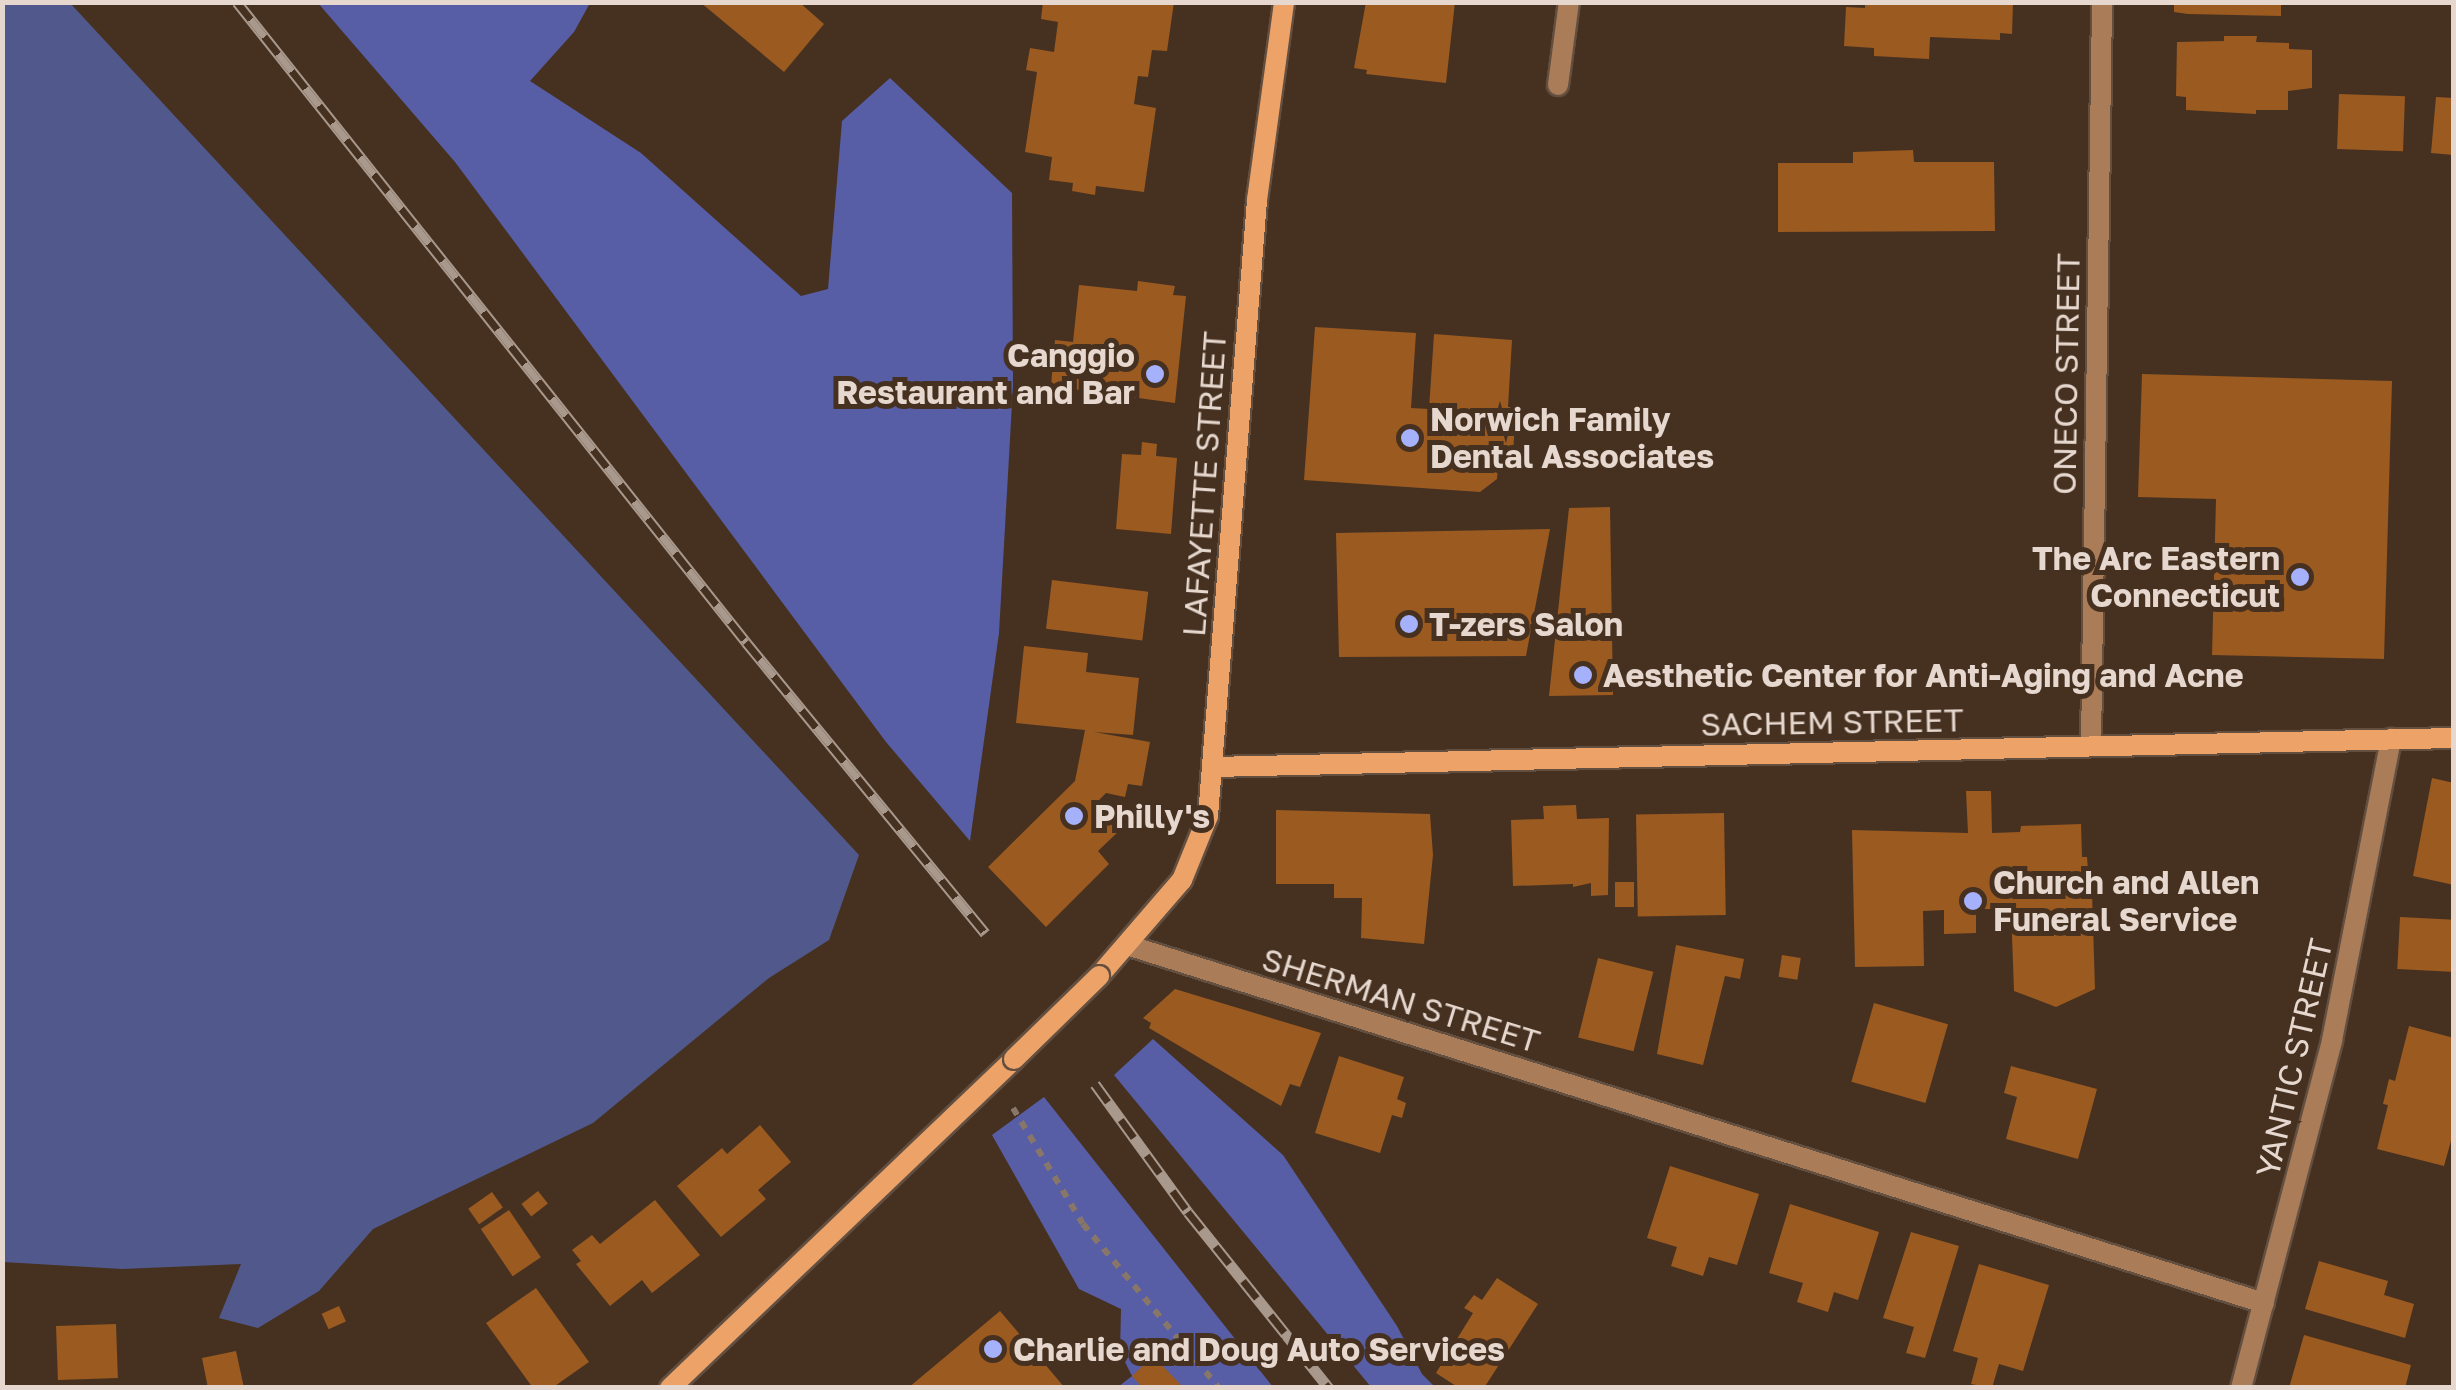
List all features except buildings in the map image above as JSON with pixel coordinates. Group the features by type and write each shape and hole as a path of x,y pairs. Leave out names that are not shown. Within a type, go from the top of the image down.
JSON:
{"street":[{"name":"LAFAYETTE STREET","path":"1127,946 1168,901 1192,861 1208,816 1256,215 1284,2"},
{"path":"1558,85 1569,2"},
{"name":"ONECO STREET","path":"2091,746 2102,2"},
{"name":"SACHEM STREET","path":"1213,767 2454,738"},
{"name":"YANTIC STREET","path":"2241,1388 2332,1040 2391,739"},
{"path":"670,1388 1127,946"},
{"name":"SHERMAN STREET","path":"1127,946 2264,1303"}],"path":[{"path":"996,1076 1035,1150 1083,1224 1219,1388"}],"shaded area":[{"path":"2,3 70,3 859,855 829,940 769,978 593,1123 373,1229 319,1291 258,1328 219,1318 241,1264 122,1269 3,1262"},
{"path":"318,3 590,3 574,32 530,81 641,153 801,296 828,289 842,121 890,78 1012,193 1013,386 999,633 970,841 886,742 455,162"},
{"path":"1153,1039 1283,1155 1397,1326 1422,1374 1435,1387 1371,1387 1114,1075"},
{"path":"1044,1097 1273,1387 1118,1387 1132,1376 1120,1352 1121,1309 1079,1289 992,1135"}],"railway":[{"path":"237,2 746,642 985,933"},
{"path":"1095,1084 1188,1212 1329,1388"}],"place":[{"name":"Canggio Restaurant and Bar","path":"1155,374"},
{"name":"Norwich Family Dental Associates","path":"1410,438"},
{"name":"The Arc Eastern Connecticut","path":"2300,577"},
{"name":"T-zers Salon","path":"1409,624"},
{"name":"Aesthetic Center for Anti-Aging and Acne","path":"1583,675"},
{"name":"Philly's","path":"1074,816"},
{"name":"Church and Allen Funeral Service","path":"1973,901"},
{"name":"Charlie and Doug Auto Services","path":"993,1349"}]}
